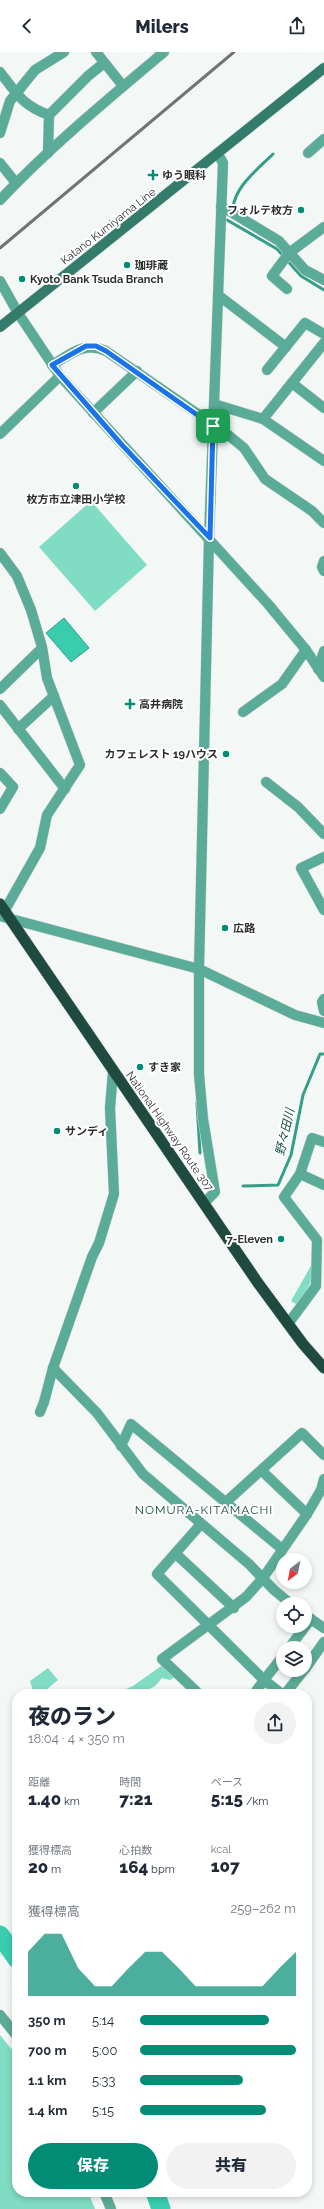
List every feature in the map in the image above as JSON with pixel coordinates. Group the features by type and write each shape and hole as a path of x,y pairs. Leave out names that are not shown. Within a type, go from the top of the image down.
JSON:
{"highway":[{"name":"National Highway Route 307","path":"4,912 288,1324 324,1368"}],"main road":[{"name":"Katano Kumiyama Line","path":"0,327 324,68"}],"street":[{"path":"0,133 10,100 35,70 64,52"},
{"path":"96,52 123,86"},
{"path":"0,200 48,153 123,86 164,52"},
{"path":"48,153 49,115 88,76 104,63"},
{"path":"0,72 16,94 33,110 49,115"},
{"path":"308,154 324,139"},
{"path":"204,1203 215,1192 203,1119 199,1074 199,969 213,426 223,163 218,154"},
{"path":"0,164 16,183"},
{"path":"221,206 279,242 285,258 324,280"},
{"path":"287,289 272,276 285,258 324,228"},
{"path":"0,281 18,313 60,376 210,538 306,650 322,673"},
{"path":"218,294 286,347"},
{"path":"267,370 305,323 324,334"},
{"path":"264,419 324,343"},
{"path":"52,365 86,346 96,346 137,371 213,426 227,434 244,448 265,479 312,511 324,523"},
{"path":"93,413 137,371"},
{"path":"0,434 60,376"},
{"path":"292,383 324,408"},
{"path":"214,404 264,419 324,461"},
{"path":"0,553 18,576 31,610 42,647 47,678 80,765 47,815 40,848 4,912 199,969 295,1015 324,1023"},
{"path":"324,561 322,567 324,572"},
{"path":"0,689 39,650"},
{"path":"244,712 282,684 306,650"},
{"path":"322,673 324,651"},
{"path":"18,729 54,696"},
{"path":"0,705 65,789"},
{"path":"0,773 13,787 0,809"},
{"path":"266,782 298,807 324,834"},
{"path":"324,857 301,868 324,910"},
{"path":"324,1000 322,1002 324,1011"},
{"path":"40,1412 53,1368 92,1257 99,1244 114,1194 110,1108 113,1072"},
{"path":"288,1324 316,1286 317,1240 284,1197 300,1174 312,1138 324,1142"},
{"path":"300,1174 324,1185"},
{"path":"53,1368 97,1413 143,1474 249,1564 282,1597"},
{"path":"121,1446 131,1424 282,1549"},
{"path":"226,1502 262,1471 302,1433 324,1455"},
{"path":"262,1471 307,1514"},
{"path":"194,1689 162,1659 209,1624 234,1608 263,1578 307,1514 321,1490 324,1479"},
{"path":"201,1524 157,1574 264,1680 276,1689"},
{"path":"176,1554 234,1608"},
{"path":"312,1620 324,1628"},
{"path":"312,1658 324,1642"},
{"path":"258,1689 276,1665"},
{"path":"287,1689 297,1677"},
{"path":"0,2015 12,2030"},
{"path":"106,2197 110,2209"}],"shaded area":[{"path":"91,501 147,565 95,611 39,547"},
{"path":"64,618 89,648 71,662 46,633"},
{"path":"312,1264 312,1280 298,1305 291,1301"},
{"path":"164,1664 175,1677 170,1680 162,1678 155,1686 149,1689 126,1689 133,1686"},
{"path":"48,1668 58,1680 47,1689 32,1689 30,1681"},
{"path":"0,2035 12,2050 12,2197 90,2197 95,2209 0,2209"}],"waterway":[{"path":"233,209 234,201 242,186 273,154"},
{"path":"227,220 277,249 301,276 324,290"},
{"name":"野々田川","path":"243,1186 278,1185 291,1155 303,1095 320,1054 324,1054"},
{"name":"野々田川","path":"197,1103 200,1153"},
{"path":"0,1935 12,1952"},
{"path":"157,2197 161,2209"}],"railway":[{"path":"0,248 234,52"}],"place":[{"name":"ゆう眼科","path":"153,175"},
{"name":"フォルテ枚方","path":"301,210"},
{"name":"珈琲蔵","path":"127,265"},
{"name":"Kyoto Bank Tsuda Branch","path":"22,279"},
{"name":"枚方市立津田小学校","path":"76,486"},
{"name":"高井病院","path":"130,704"},
{"name":"カフェレスト 19ハウス","path":"226,754"},
{"name":"広路","path":"225,928"},
{"name":"すき家","path":"140,1067"},
{"name":"サンディ","path":"57,1131"},
{"name":"7-Eleven","path":"281,1239"}],"district":[{"name":"NOMURA-KITAMACHI","path":"204,1510"}],"route":[{"path":"86,346 96,346 137,371 213,426 210,538 122,445 60,376 52,365 86,346"}]}
